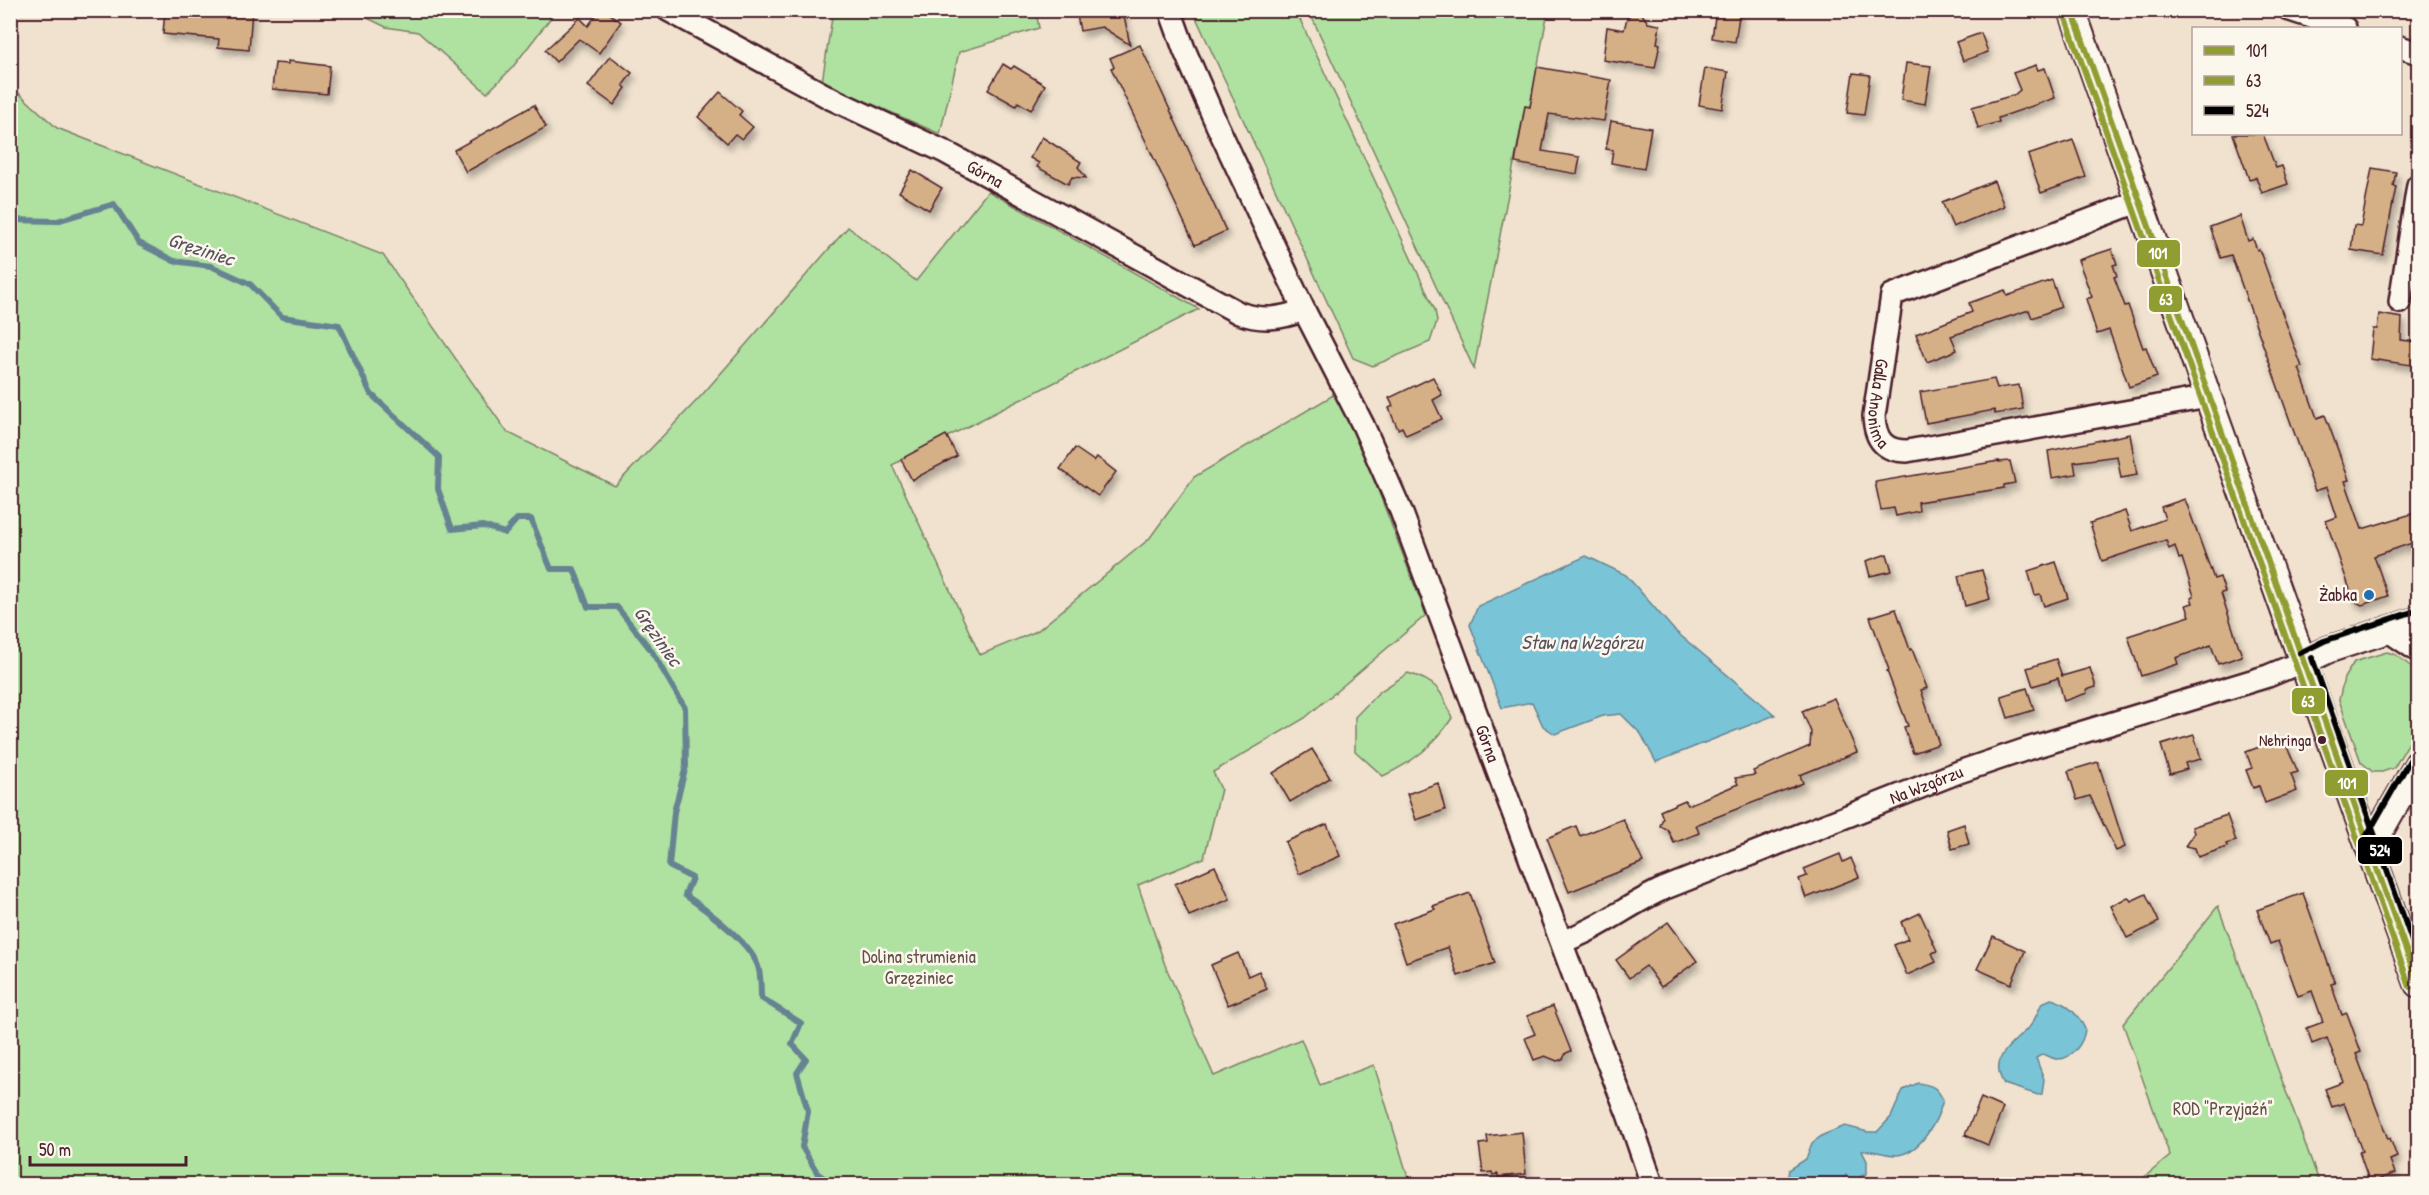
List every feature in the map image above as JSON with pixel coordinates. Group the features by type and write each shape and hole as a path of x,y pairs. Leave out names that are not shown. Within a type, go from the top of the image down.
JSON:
{"street":[{"name":"Górna","path":"668,10 832,99 945,152 1239,313 1251,317 1276,319 1304,310"},
{"name":"Górna","path":"1170,10 1201,88 1304,310 1364,425 1401,511 1652,1185"},
{"path":"2072,10 2418,984"},
{"path":"2290,10 2342,27"},
{"path":"2402,48 2418,53"},
{"path":"2400,302 2418,185"},
{"name":"Galla Anonima","path":"2140,201 1892,295 1874,427 1879,440 1887,448 1907,451 2208,397"},
{"path":"2304,661 2327,650 2418,620"},
{"path":"2387,630 2418,651"},
{"name":"Na Wzgórzu","path":"1563,941 1581,934 1663,889 1959,772 2268,676 2304,661"},
{"path":"2370,848 2418,764"}],"green space":[{"path":"353,11 556,11 512,68 487,93 418,32 386,27"},
{"path":"833,11 1036,11 1039,28 959,52 940,134 822,82"},
{"path":"1193,11 1296,11 1435,310 1437,321 1430,342 1373,366 1353,358"},
{"path":"1309,11 1548,11 1530,107 1525,107 1474,369"},
{"name":"Dolina strumienia Grzęziniec","path":"10,85 57,128 383,255 507,432 615,486 702,395 848,227 916,281 988,191 1199,309 892,465 980,655 1037,631 1149,539 1194,477 1335,394 1350,417 1426,615 1305,718 1213,772 1221,789 1204,858 1138,885 1165,965 1214,1076 1301,1039 1320,1085 1374,1065 1410,1184 11,1184"},
{"path":"2387,652 2396,655 2418,672 2418,727 2394,768 2373,772 2361,762 2339,700 2344,678 2354,662"},
{"path":"1408,673 1426,680 1437,688 1452,718 1438,737 1422,752 1383,776 1355,751 1355,717 1379,692"},
{"name":"ROD \"Przyjaźń\"","path":"2218,906 2320,1184 2136,1184 2170,1156 2123,1024"}],"water":[{"name":"Staw na Wzgórzu","path":"1586,556 1626,575 1674,630 1775,715 1656,762 1641,734 1621,714 1603,716 1555,734 1543,726 1532,702 1502,708 1470,625 1478,606"},
{"path":"2051,999 2072,1010 2079,1019 2085,1029 2080,1044 2068,1057 2062,1059 2043,1054 2036,1058 2044,1079 2042,1094 2038,1095 2004,1084 1999,1066 2001,1058 2031,1025 2042,1003"},
{"path":"1918,1083 1934,1087 1943,1100 1937,1117 1920,1143 1904,1153 1895,1155 1862,1151 1867,1161 1867,1174 1861,1176 1856,1184 1846,1175 1841,1184 1793,1184 1788,1175 1789,1170 1806,1159 1812,1143 1823,1135 1845,1126 1877,1132 1891,1117 1903,1090"}],"building":[{"path":"165,10 252,10 249,50 218,47 219,39 163,34"},
{"path":"600,10 604,10 621,22 599,53 579,39 556,62 545,50 580,18 588,26"},
{"path":"1076,10 1123,10 1130,45 1102,27 1080,31"},
{"path":"1716,10 1740,10 1735,42 1712,38"},
{"path":"1634,12 1642,14 1648,23 1660,25 1657,43 1660,44 1655,68 1603,60 1607,27 1624,30 1627,18"},
{"path":"1981,33 1988,52 1963,61 1956,42"},
{"path":"1140,45 1226,231 1195,245 1111,68 1114,67 1110,58"},
{"path":"610,56 632,73 623,85 626,88 614,105 588,86"},
{"path":"288,61 330,66 327,94 272,89 275,63 288,64"},
{"path":"1906,63 1931,66 1925,104 1901,100"},
{"path":"1003,64 1011,69 1014,66 1045,85 1031,110 1018,102 1016,106 988,90"},
{"path":"2036,65 2038,70 2045,68 2055,98 1998,118 1999,122 1978,128 1972,107 2014,95 2020,90 2013,73"},
{"path":"1537,67 1611,80 1604,121 1549,114 1542,151 1580,157 1577,174 1515,163 1525,106 1530,107"},
{"path":"1705,68 1728,72 1722,109 1699,105"},
{"path":"1853,73 1870,75 1864,115 1847,113"},
{"path":"720,92 742,111 739,115 753,127 742,139 735,134 727,143 698,117"},
{"path":"534,105 546,127 466,172 454,150"},
{"path":"1611,121 1651,128 1644,169 1611,163 1613,150 1606,149"},
{"path":"2233,135 2263,135 2276,168 2282,166 2288,184 2262,193 2256,177 2249,179"},
{"path":"1042,137 1081,162 1078,167 1086,178 1072,177 1068,184 1037,167 1039,163 1030,158"},
{"path":"2073,140 2086,177 2041,193 2028,155"},
{"path":"2372,168 2396,172 2393,186 2396,187 2383,255 2351,250 2354,225 2361,226"},
{"path":"912,170 942,188 929,210 899,192"},
{"path":"1994,181 2004,206 1953,227 1942,202"},
{"path":"2240,216 2248,241 2253,239 2257,250 2259,249 2302,367 2299,368 2317,418 2325,415 2349,480 2345,481 2362,529 2418,512 2418,541 2374,556 2388,596 2362,605 2354,601 2326,521 2337,517 2327,487 2315,491 2231,255 2221,258 2210,227"},
{"path":"2112,249 2117,264 2113,265 2117,276 2114,277 2125,306 2128,305 2143,348 2146,347 2157,377 2129,387 2109,330 2097,334 2086,299 2092,297 2078,260"},
{"path":"2052,280 2061,307 2032,318 2029,310 1951,336 1957,350 1927,362 1916,334 1972,312 1969,303 2005,290 2007,296"},
{"path":"2379,314 2402,318 2401,340 2418,342 2418,366 2370,359 2373,329 2377,329"},
{"path":"1433,377 1442,395 1433,400 1442,419 1406,435 1402,427 1398,429 1389,408 1393,406 1389,398"},
{"path":"1994,379 1997,388 2019,385 2023,409 1995,414 1994,410 1926,423 1920,392"},
{"path":"2130,434 2137,475 2121,478 2117,456 2074,462 2076,474 2052,478 2048,451"},
{"path":"946,435 957,456 912,480 901,459"},
{"path":"1075,448 1094,461 1097,457 1116,472 1098,496 1060,469"},
{"path":"2010,461 2015,483 2004,485 2004,488 1918,502 1919,511 1896,516 1894,508 1881,510 1875,482"},
{"path":"2185,499 2214,579 2220,577 2225,592 2221,593 2242,656 2218,664 2211,645 2176,658 2178,664 2141,676 2128,636 2190,616 2186,605 2193,603 2191,597 2194,596 2182,558 2179,559 2175,546 2169,549 2166,540 2102,561 2090,523 2125,511 2132,531 2165,519 2161,507"},
{"path":"1887,554 1892,571 1870,576 1866,561"},
{"path":"2056,562 2068,598 2044,606 2040,594 2035,595 2028,571"},
{"path":"1982,570 1990,599 1965,606 1958,576"},
{"path":"1896,609 1910,650 1912,649 1927,688 1921,690 1939,744 1913,753 1904,727 1908,726 1870,617"},
{"path":"2056,659 2062,676 2090,668 2096,687 2086,690 2087,693 2064,701 2058,678 2033,686 2027,668"},
{"path":"2027,688 2034,710 2008,718 2001,696"},
{"path":"1834,698 1857,752 1800,775 1803,783 1696,825 1699,833 1674,843 1668,830 1660,826 1663,818 1660,811 1685,800 1688,805 1738,784 1735,778 1755,775 1753,771 1810,746 1811,732 1802,711"},
{"path":"2194,735 2201,759 2185,763 2187,769 2170,774 2161,745"},
{"path":"2283,738 2298,772 2291,774 2297,791 2265,803 2259,786 2253,788 2246,770 2252,768 2246,752"},
{"path":"1312,749 1330,778 1290,802 1273,773"},
{"path":"2098,762 2125,847 2116,851 2090,796 2077,800 2068,771"},
{"path":"1438,783 1445,810 1416,820 1407,794"},
{"path":"2227,815 2236,841 2226,844 2227,847 2198,857 2195,848 2185,846 2194,833 2192,827"},
{"path":"1623,819 1643,862 1569,892 1547,838 1576,826 1580,836"},
{"path":"1327,824 1340,856 1299,874 1285,842"},
{"path":"1964,824 1969,844 1952,849 1947,830"},
{"path":"1840,854 1843,862 1851,858 1859,877 1806,898 1799,879 1807,876 1804,869"},
{"path":"1215,866 1230,899 1189,916 1175,884"},
{"path":"1470,893 1495,963 1458,976 1448,947 1406,962 1393,924"},
{"path":"2303,893 2335,983 2331,984 2342,1015 2347,1013 2361,1052 2356,1054 2397,1157 2390,1160 2395,1173 2370,1183 2359,1152 2362,1151 2344,1103 2332,1107 2325,1089 2344,1082 2327,1038 2312,1044 2307,1028 2323,1022 2312,991 2298,996 2278,941 2270,944 2257,910"},
{"path":"2146,894 2159,922 2127,938 2111,906 2128,897 2131,901"},
{"path":"1920,913 1937,951 1932,953 1936,962 1907,975 1894,945 1908,939 1901,922"},
{"path":"1668,922 1697,961 1661,987 1646,966 1629,978 1616,960"},
{"path":"1993,936 2025,951 2011,984 1977,969"},
{"path":"1238,953 1248,976 1259,971 1267,989 1228,1005 1211,965"},
{"path":"1553,1006 1571,1051 1566,1053 1563,1059 1557,1061 1545,1056 1534,1060 1525,1038 1535,1034 1527,1016"},
{"path":"1981,1098 2003,1108 1988,1145 1965,1135"},
{"path":"1522,1132 1526,1174 1498,1177 1498,1174 1493,1175 1492,1172 1483,1173 1479,1144 1488,1143 1487,1136"}],"waterway":[{"name":"Gręziniec","path":"10,220 57,221 114,204 139,243 174,261 211,266 250,284 282,317 339,325 371,394 439,457 438,489 452,529 483,526 505,533 517,519 531,519 551,569 574,569 588,607 617,607 651,650 685,708 686,766 674,812 669,866 692,878 685,895 728,928 755,960 761,980 761,998 801,1023 792,1044 806,1059 797,1073 808,1111 802,1147 818,1174 833,1184"}],"transit line":[{"name":"101","path":"2072,10 2418,984"},
{"name":"63","path":"2064,13 2410,987"},
{"name":"524","path":"2300,653 2324,641 2415,611"},
{"name":"524","path":"2312,658 2418,958"},
{"name":"524","path":"2362,844 2410,760"}],"place":[{"name":"Żabka","path":"2369,595"},
{"name":"Nehringa","path":"2322,740"}]}
